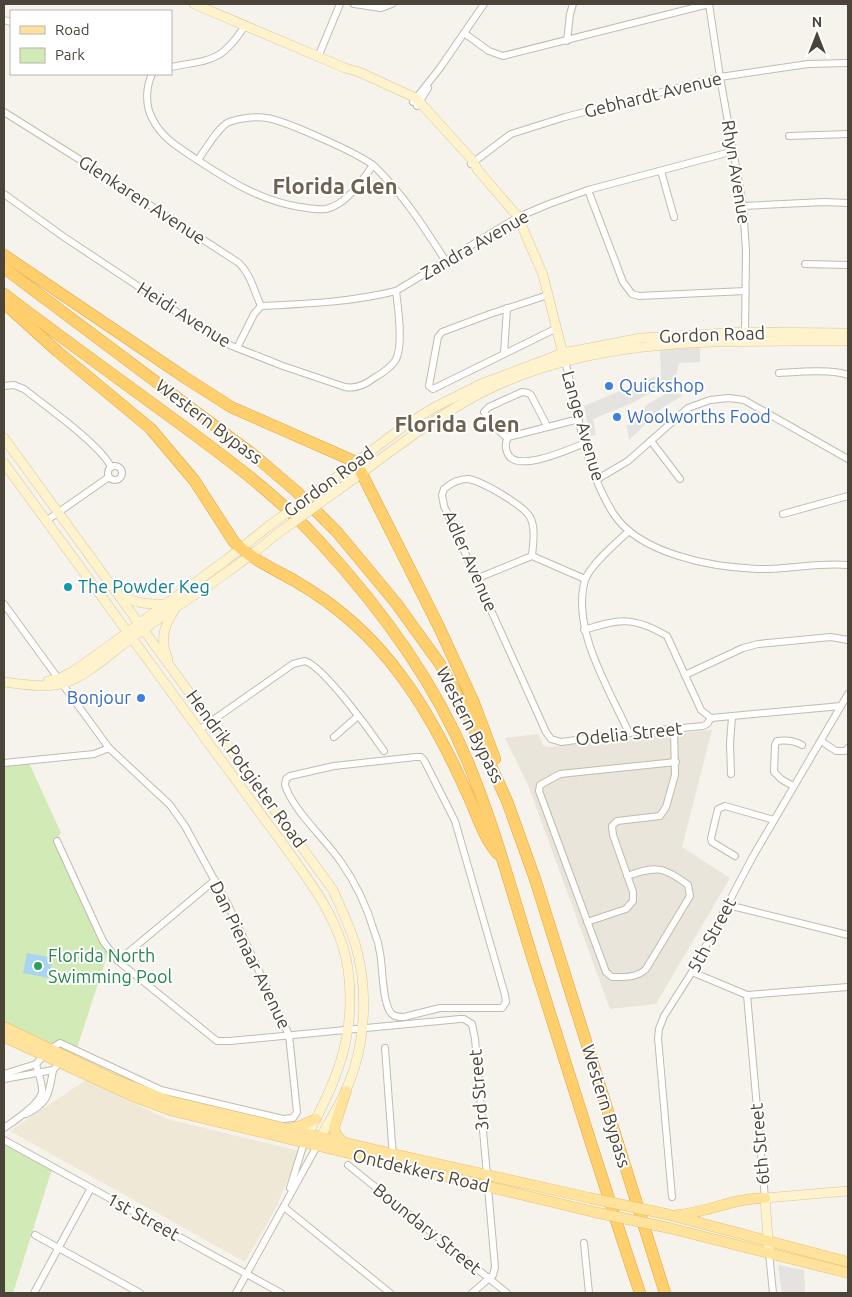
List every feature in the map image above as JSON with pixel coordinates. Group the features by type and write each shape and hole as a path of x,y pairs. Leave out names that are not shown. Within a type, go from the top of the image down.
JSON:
{"highway":[{"path":"4,255 231,407 356,462 363,472 439,627 474,703 491,745 508,801"},
{"name":"Western Bypass","path":"4,268 255,456 297,492 337,532 396,603 440,664 465,709 508,801 538,889 665,1293"},
{"name":"Western Bypass","path":"4,294 241,469 282,504 318,541 380,613 420,671 466,757 494,831 541,986 640,1293"},
{"path":"4,303 57,351 150,428 194,480 240,549 330,603 360,628 402,677 426,711 467,793 482,829 493,848 503,859"}],"main road":[{"name":"Ontdekkers Road","path":"4,1027 47,1052 59,1063 162,1107 393,1159 486,1174 667,1215 848,1262"},
{"name":"Ontdekkers Road","path":"4,1037 47,1052"},
{"name":"Ontdekkers Road","path":"59,1063 158,1098 288,1130 306,1139"},
{"path":"342,1142 334,1128 346,1090"},
{"path":"288,1130 316,1119"},
{"name":"Ontdekkers Road","path":"319,1142 342,1142 393,1159 488,1186 669,1228 848,1273"},
{"path":"667,1215 692,1212 743,1199 765,1198"}],"street":[{"name":"Lange Avenue","path":"194,4 345,68 416,102 474,165 518,217 543,275 596,480 614,514 629,531 673,555 737,567 759,569 827,564 848,565"},
{"path":"318,57 340,4"},
{"path":"354,4 382,8 392,4"},
{"path":"416,102 484,4"},
{"path":"567,41 573,4"},
{"path":"464,32 488,51 499,56 508,56 709,4"},
{"name":"Rhyn Avenue","path":"709,4 743,206 746,251 745,337"},
{"path":"172,67 203,62 220,56 233,44 246,26"},
{"name":"Gebhardt Avenue","path":"474,165 502,139 518,131 720,77 808,64 848,64"},
{"path":"152,75 148,89 148,107 152,119 166,139 249,192 289,205 326,209 345,198 359,184 373,165"},
{"name":"Glenkaren Avenue","path":"4,112 239,263 250,278 255,295 261,306"},
{"path":"198,160 225,125 246,118 267,118 282,122 349,151 373,165 399,192 446,260"},
{"path":"789,136 848,134"},
{"name":"Zandra Avenue","path":"261,306 318,304 378,296 396,291 518,217 588,190 734,152"},
{"path":"661,171 674,217"},
{"path":"588,190 620,275 627,289 632,294 639,296 745,291"},
{"name":"Heidi Avenue","path":"4,194 72,243 222,342 345,387 355,388 376,377 394,363 398,357 400,325 396,291"},
{"path":"743,206 848,202"},
{"path":"804,264 848,265"},
{"path":"548,295 442,332 438,338 429,386 433,389 557,328"},
{"path":"237,348 254,314 261,306"},
{"path":"504,353 507,308"},
{"name":"Gordon Road","path":"140,627 164,604 407,424 435,407 481,384 564,357 641,338 745,337 848,332"},
{"name":"Gordon Road","path":"745,337 848,341"},
{"name":"Gordon Road","path":"4,682 39,685 60,681 140,627 175,608 250,556 277,534 422,429 461,404 501,384 564,357"},
{"path":"779,373 838,372 848,375"},
{"path":"4,386 14,385 24,389 82,436 103,455 111,467"},
{"path":"547,426 531,395 528,393 522,392 489,407 484,412 488,420 507,438 507,454 518,462 543,458 585,443"},
{"path":"596,480 628,461 688,408 694,404 710,400 735,398 744,400 848,459"},
{"path":"507,438 579,419"},
{"name":"Hendrik Potgieter Road","path":"4,438 333,890 356,945 364,1008 358,1052 346,1090 319,1142"},
{"path":"651,442 680,479"},
{"name":"Hendrik Potgieter Road","path":"4,463 299,866 328,910 337,930 347,967 350,1008 348,1029 340,1068 306,1139"},
{"path":"109,477 108,472 111,467"},
{"path":"109,477 117,480 122,474 119,467 111,467"},
{"path":"46,521 109,477"},
{"name":"Adler Avenue","path":"532,556 533,527 525,511 500,494 469,480 454,482 444,489 442,495 444,506 546,732"},
{"path":"783,514 848,496"},
{"path":"629,531 602,557 585,579 583,614 584,630 588,643 629,733"},
{"path":"478,578 532,556 585,579"},
{"path":"102,575 118,592 133,602 164,604"},
{"name":"Dan Pienaar Avenue","path":"4,604 109,748 176,812 215,880 289,1035 297,1112 293,1118 287,1119 160,1090 63,1044 57,1044 47,1052"},
{"path":"175,608 165,628 163,644 168,658 181,680"},
{"path":"584,630 612,621 627,620 666,636 701,710 711,718 841,706"},
{"path":"685,675 743,648 758,644 831,637 848,640"},
{"path":"199,730 293,664 301,661 309,663 316,668 358,716 384,751"},
{"name":"5th Street","path":"672,1197 658,1038 660,1025 692,972 747,867 793,786 848,694"},
{"path":"334,737 358,716"},
{"path":"731,774 730,743 732,717"},
{"name":"Odelia Street","path":"546,732 551,738 561,742 704,726 711,718"},
{"path":"588,922 626,909 631,905 634,897 612,826 617,821 656,817 662,814 666,807 675,775 674,730"},
{"path":"793,786 774,772 775,745 777,741 782,740 793,741 802,745"},
{"path":"821,741 836,751 843,752 848,748"},
{"path":"4,763 94,754 109,748"},
{"path":"416,757 421,757 424,760 455,821 506,1002 502,1008 492,1009 440,1008 404,1017 395,1016 390,1012 383,986 380,952 374,930 363,903 341,862 289,796 285,785 288,778 309,771 347,764 416,757"},
{"path":"627,876 658,868 683,881 690,888 688,900 649,966 643,972 633,976 618,977 609,975 606,972 539,791 540,785 544,781 560,774 676,762"},
{"path":"735,856 712,842 711,838 718,809 726,806 774,820"},
{"name":"3rd Street","path":"57,841 103,941 118,961 215,1040 225,1042 464,1019 472,1024 495,1267 488,1279"},
{"path":"118,961 215,880"},
{"path":"728,905 848,935"},
{"path":"692,972 747,995 848,987"},
{"name":"6th Street","path":"747,995 773,1293"},
{"path":"440,1008 441,1021"},
{"path":"385,1048 393,1159"},
{"path":"4,1074 36,1064 47,1052"},
{"path":"4,1078 38,1072 59,1063"},
{"path":"22,1115 28,1114 45,1101 59,1063"},
{"path":"4,1128 39,1100 42,1094 36,1064"},
{"path":"285,1204 306,1139"},
{"name":"1st Street","path":"4,1140 281,1293"},
{"path":"236,1293 319,1142"},
{"name":"Boundary Street","path":"348,1165 507,1293"},
{"path":"34,1293 91,1188"},
{"path":"765,1198 848,1191"},
{"path":"285,1204 390,1293"},
{"path":"35,1235 140,1293"},
{"path":"584,1243 589,1293"},
{"path":"472,1293 488,1279"}],"shaded area":[{"path":"700,347 700,362 679,363 675,380 630,404 593,419 596,435 590,436 584,406 661,374 660,350"},
{"path":"677,387 682,396 662,408 629,440 627,425 633,423 633,418 648,404"},
{"path":"712,730 682,847 730,878 656,1004 610,1009 528,785 505,738 538,734 543,745 548,747"},
{"path":"86,1080 167,1119 300,1151 275,1210 245,1262 10,1131"},
{"path":"778,1265 804,1270 805,1293 782,1293"}],"green space":[{"path":"29,763 61,833 56,840 108,953 77,1048 51,1046 4,1024 4,765"},
{"path":"4,1143 52,1169 13,1293 4,1293"}],"water":[{"name":"Florida North Swimming Pool","path":"27,953 53,958 49,978 23,973"}],"place":[{"name":"Quickshop","path":"609,386"},
{"name":"Woolworths Food","path":"617,417"},
{"name":"The Powder Keg","path":"68,587"},
{"name":"Bonjour","path":"141,698"},
{"name":"Florida North Swimming Pool","path":"38,966"}],"district":[{"name":"Florida Glen","path":"335,186"},
{"name":"Florida Glen","path":"457,424"}]}
